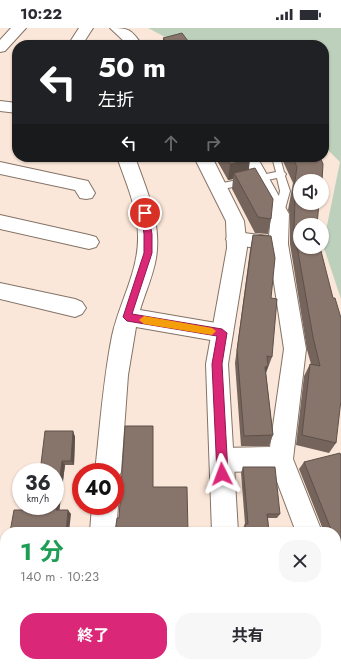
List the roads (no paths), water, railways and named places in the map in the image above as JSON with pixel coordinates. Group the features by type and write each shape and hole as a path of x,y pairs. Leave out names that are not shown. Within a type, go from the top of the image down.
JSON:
{"street":[{"path":"0,48 19,28"},
{"path":"77,40 86,28"},
{"path":"116,28 131,40"},
{"path":"0,106 12,107"},
{"path":"109,463 118,363 127,317 148,253 148,234 145,213 128,162"},
{"path":"206,162 235,221 237,248 217,364 225,527"},
{"path":"251,162 280,214 278,244 295,349 281,460 307,527"},
{"path":"0,168 82,185 86,193"},
{"path":"0,222 89,242"},
{"path":"236,239 278,244"},
{"path":"0,291 75,308"},
{"path":"127,317 222,333"},
{"path":"222,460 281,460"},
{"path":"104,527 105,515"}],"lane":[{"path":"278,162 282,174 284,191 280,214"},
{"path":"218,187 282,174"}]}
